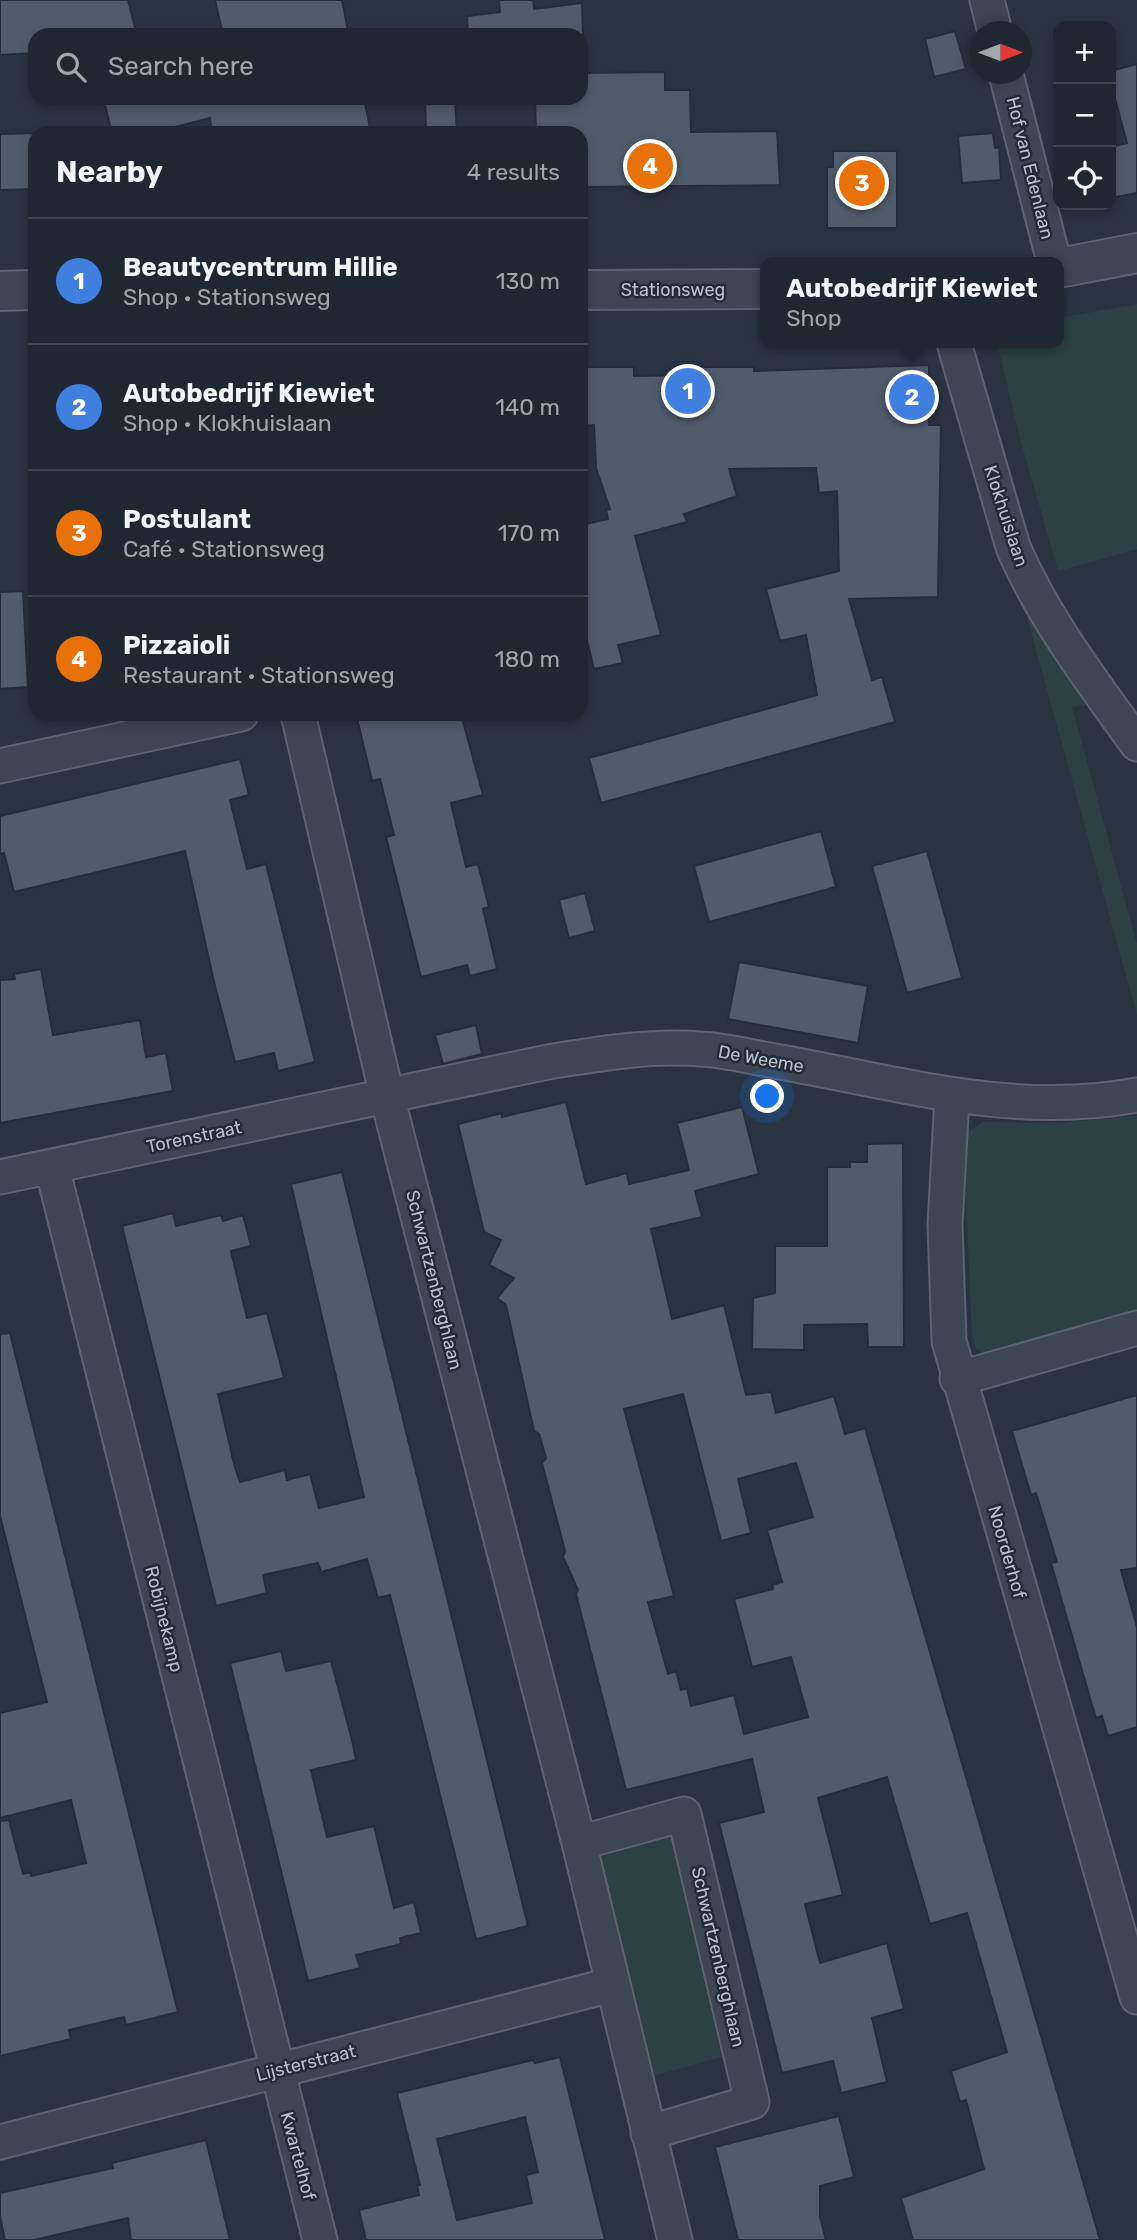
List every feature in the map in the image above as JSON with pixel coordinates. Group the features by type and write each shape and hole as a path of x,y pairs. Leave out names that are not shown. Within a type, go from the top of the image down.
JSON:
{"street":[{"path":"987,0 992,21"},
{"name":"Hof van Edenlaan","path":"1009,84 1053,257"},
{"path":"1064,267 1137,253"},
{"name":"Stationsweg","path":"588,290 760,289"},
{"path":"0,291 28,290"},
{"name":"Klokhuislaan","path":"955,348 1013,547 1025,576 1063,639 1137,744"},
{"path":"0,766 209,721"},
{"name":"Schwartzenberghlaan","path":"300,721 387,1096 579,1843 611,1985 675,2240"},
{"name":"De Weeme","path":"387,1096 548,1062 630,1049 701,1049 952,1097 1057,1104 1102,1102 1137,1095"},
{"name":"Torenstraat","path":"0,1177 387,1096"},
{"name":"Noorderhof","path":"952,1097 945,1280 949,1342 957,1378 1137,1997"},
{"name":"Robijnekamp","path":"52,1167 276,2071"},
{"path":"957,1378 1137,1328"},
{"name":"Schwartzenberghlaan","path":"579,1843 684,1814 752,2102 648,2133"},
{"name":"Lijsterstraat","path":"0,2142 611,1985"},
{"name":"Kwartelhof","path":"276,2071 320,2240"}],"green space":[{"path":"1137,304 1137,549 1058,571 1019,435 998,348 1064,348 1064,317"},
{"path":"1023,603 1094,704 1072,707 1137,944 1137,1015"},
{"path":"1137,1116 1137,1312 986,1355 976,1349 972,1336 963,1135 983,1122 1059,1123"},
{"path":"670,1836 722,2057 646,2078 596,1858"}],"building":[{"path":"0,0 128,0 135,28 28,28 28,53 0,55"},
{"path":"215,0 342,0 348,28 221,28"},
{"path":"499,0 533,0 534,9 582,3 583,28 468,28 467,16 500,12"},
{"path":"955,31 966,69 934,77 925,39"},
{"path":"1137,64 1137,193 1116,197 1116,146 1127,143 1116,102 1116,70"},
{"path":"665,72 665,90 690,90 691,132 777,131 780,185 588,187 588,126 536,126 535,105 588,105 588,73"},
{"path":"105,105 365,105 370,126 211,126 210,118 179,126 110,126"},
{"path":"425,105 455,105 457,126 426,126"},
{"path":"28,133 28,189 0,190 0,134"},
{"path":"993,133 995,148 999,147 1001,180 962,183 958,136"},
{"path":"833,151 897,151 897,228 827,228 827,167 833,167"},
{"path":"929,365 929,425 941,425 938,597 849,599 872,680 882,677 895,722 601,803 589,758 817,695 806,635 780,641 766,589 839,571 837,491 819,493 816,468 729,469 737,496 684,514 687,522 635,536 661,635 618,645 623,663 594,669 588,645 588,523 608,519 606,510 610,509 596,468 594,425 588,425 588,367 634,367 634,376 688,375 688,367 754,367 754,371"},
{"path":"23,591 28,687 0,689 0,592"},
{"path":"358,721 463,721 483,795 451,803 466,867 478,864 489,907 483,909 497,969 470,976 467,965 421,977 386,837 394,835 380,779 372,781"},
{"path":"240,759 249,795 230,800 247,869 266,864 315,1062 278,1071 274,1053 235,1062 185,851 14,892 4,853 0,854 0,816"},
{"path":"821,831 836,887 709,922 694,866"},
{"path":"927,851 962,978 907,993 872,866"},
{"path":"585,893 595,931 569,938 559,900"},
{"path":"739,962 868,986 858,1043 728,1019"},
{"path":"41,969 53,1035 140,1020 146,1057 166,1053 173,1091 0,1123 0,980 15,979 14,974"},
{"path":"476,1025 482,1054 443,1064 435,1035"},
{"path":"566,1102 586,1184 627,1173 629,1184 689,1170 677,1123 742,1107 759,1174 695,1191 702,1217 651,1229 672,1319 724,1305 746,1395 771,1392 776,1413 834,1396 845,1434 865,1428 1100,2240 913,2240 901,2198 984,2169 966,2100 960,2102 951,2071 1007,2052 967,1913 930,1924 887,1777 818,1798 843,1895 805,1904 820,1963 887,1943 904,2009 872,2018 887,2082 841,2093 833,2061 782,2073 719,1823 764,1812 752,1759 626,1790 576,1594 578,1590 563,1557 565,1551 542,1463 546,1458 539,1434 534,1431 506,1305 497,1298 514,1278 489,1265 501,1240 484,1232 458,1124 502,1113 502,1117","holes":["683,1394 721,1541 751,1533 738,1479 796,1463 813,1517 767,1530 782,1582 772,1585 773,1589 734,1599 752,1667 791,1657 808,1717 744,1734 734,1695 691,1706 687,1688 681,1690 676,1671 668,1674 648,1602 674,1596 624,1409"]},
{"path":"903,1143 904,1347 868,1347 867,1324 804,1325 804,1350 752,1349 753,1298 775,1293 775,1246 827,1246 827,1167 850,1167 850,1162 867,1162 867,1144"},
{"path":"342,1172 528,1926 476,1939 390,1595 378,1598 367,1559 321,1572 318,1563 263,1575 267,1593 216,1606 122,1226 173,1213 176,1226 221,1215 223,1221 243,1215 251,1246 231,1251 247,1318 267,1313 284,1378 218,1394 240,1482 285,1470 287,1480 310,1474 319,1508 364,1497 291,1184"},
{"path":"10,1333 178,2012 126,2025 124,2017 69,2030 71,2039 0,2056 0,1821 9,1820 23,1874 30,1872 31,1876 86,1863 71,1800 0,1818 0,1713 47,1702 0,1516 0,1334"},
{"path":"1137,1395 1137,1568 1121,1570 1137,1627 1137,1727 1108,1736 1102,1716 1096,1718 1051,1563 1057,1562 1036,1493 1031,1495 1012,1431"},
{"path":"281,1651 286,1671 331,1661 353,1744 356,1760 311,1770 327,1837 374,1826 394,1908 414,1902 421,1933 400,1938 401,1944 356,1955 360,1968 308,1981 230,1663"},
{"path":"560,2057 605,2240 366,2240 359,2210 419,2195 417,2185 420,2185 397,2093 533,2060 535,2063","holes":["525,2117 538,2172 526,2175 532,2203 457,2220 437,2139"]},
{"path":"839,2116 854,2177 820,2186 820,2217 826,2240 738,2240 715,2147"},
{"path":"206,2140 230,2240 131,2240 128,2218 34,2240 5,2240 0,2216 0,2193 113,2168 112,2163"}],"place":[{"name":"Pizzaioli","path":"650,166"},
{"name":"Postulant","path":"862,183"},
{"name":"Beautycentrum Hillie","path":"688,391"},
{"name":"Autobedrijf Kiewiet","path":"912,397"}]}
